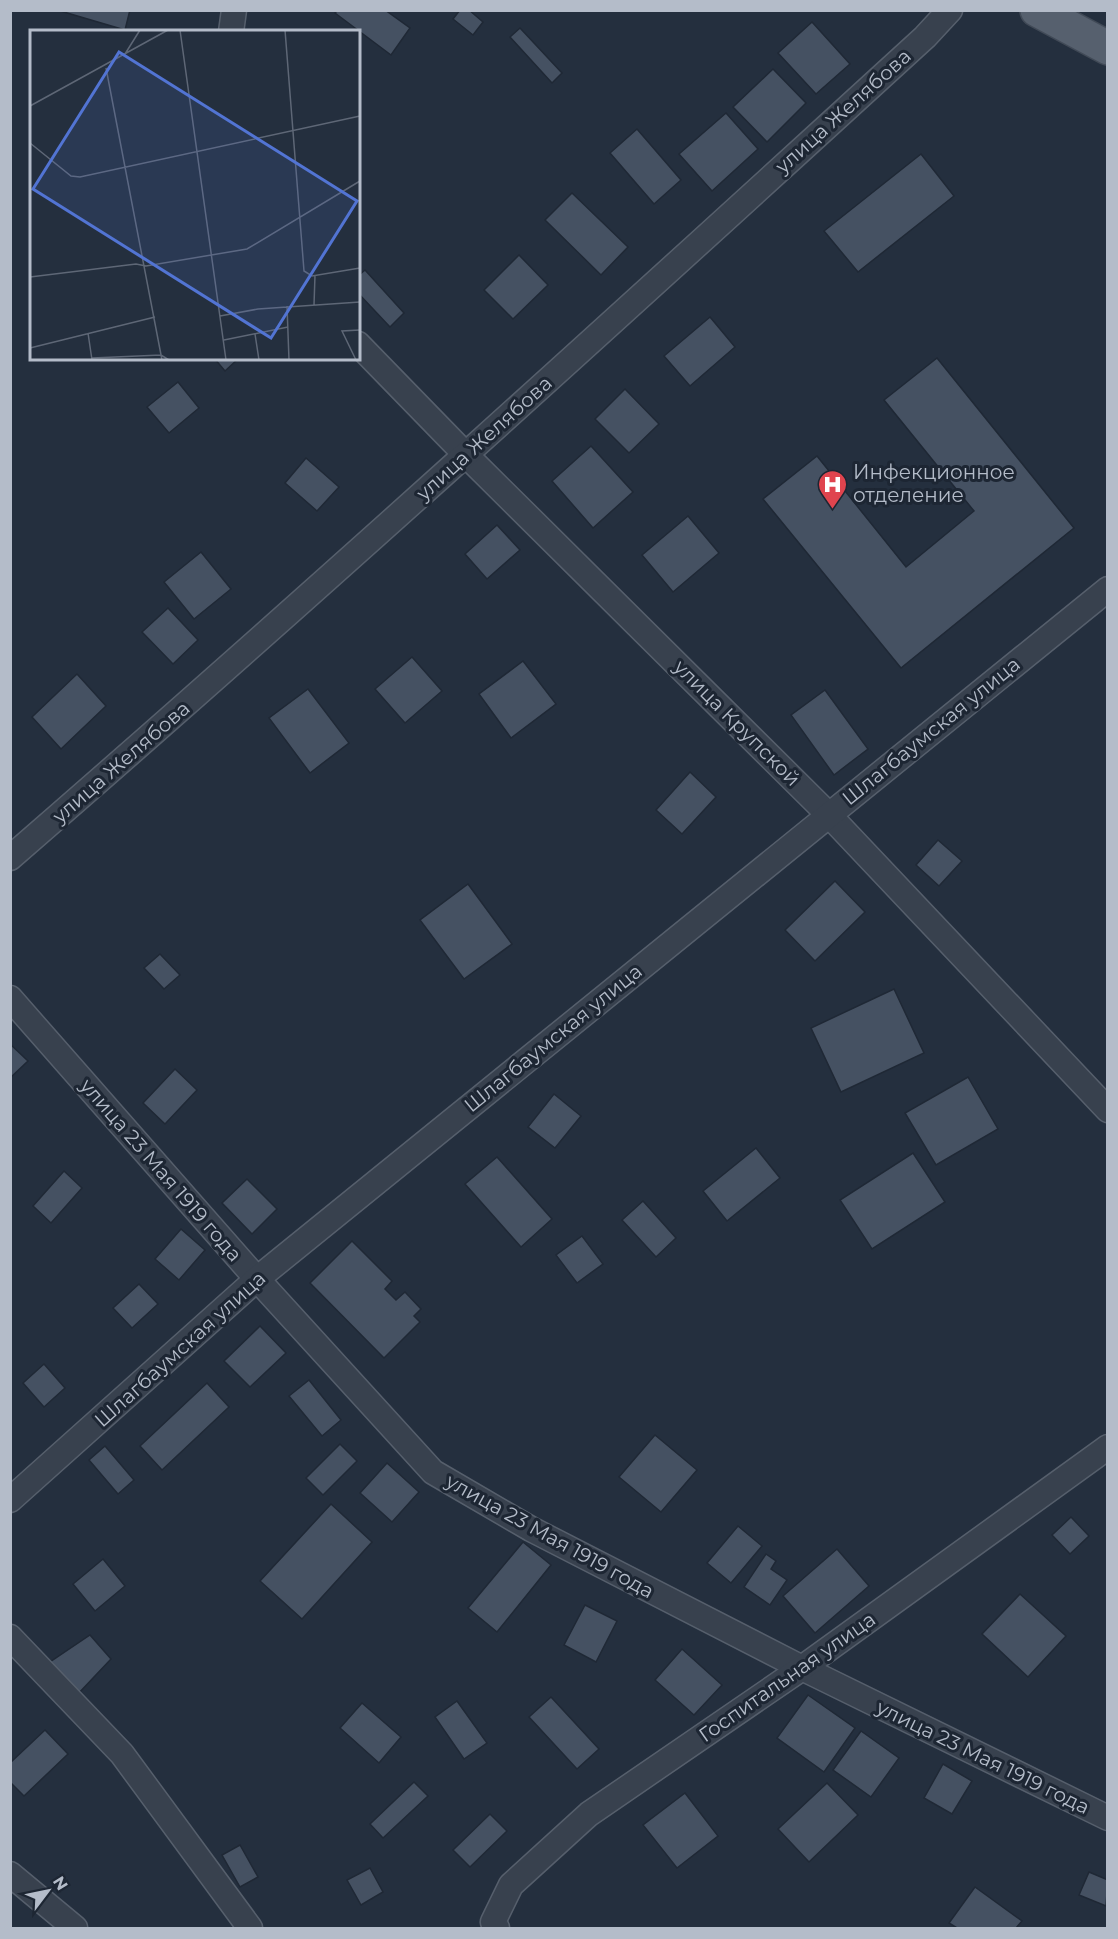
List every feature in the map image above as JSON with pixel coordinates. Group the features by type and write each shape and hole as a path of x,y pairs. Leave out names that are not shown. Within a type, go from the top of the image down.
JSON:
{"main road":[{"path":"1038,10 1107,48"},
{"path":"1076,10 1107,27"}],"street":[{"path":"231,30 234,10"},
{"name":"улица Желябова","path":"10,858 202,691 466,455 925,37 950,10"},
{"name":"улица Крупской","path":"360,346 466,455 828,814 1107,1110"},
{"name":"Шлагбаумская улица","path":"10,1500 257,1279 1107,589"},
{"name":"улица 23 Мая 1919 года","path":"10,998 257,1279 433,1472 531,1529 802,1668 1107,1818"},
{"name":"Госпитальная улица","path":"497,1929 493,1922 511,1885 589,1814 802,1668 1107,1447"},
{"path":"10,1637 122,1754 242,1926"},
{"path":"10,1874 75,1929"}],"building":[{"path":"57,10 130,10 125,30"},
{"path":"338,10 385,10 410,28 391,55 335,13"},
{"path":"460,10 469,10 483,22 473,35 453,19"},
{"path":"812,22 850,64 816,94 778,53"},
{"path":"520,28 562,73 552,83 510,37"},
{"path":"773,69 806,103 767,142 733,107"},
{"path":"726,113 758,149 712,191 679,154"},
{"path":"637,129 681,180 654,204 610,153"},
{"path":"921,154 954,196 858,272 824,231"},
{"path":"572,193 628,247 601,275 545,220"},
{"path":"519,255 548,285 513,319 484,290"},
{"path":"365,270 404,313 390,327 360,295 360,274"},
{"path":"710,317 735,347 690,386 664,356"},
{"path":"937,358 1074,528 901,668 763,499 817,456 906,567 974,511 884,400"},
{"path":"216,360 237,360 225,371"},
{"path":"178,382 199,408 169,433 147,407"},
{"path":"625,389 659,424 629,453 595,419"},
{"path":"591,446 633,492 593,528 552,481"},
{"path":"306,458 339,487 317,511 285,483"},
{"path":"688,516 719,553 673,592 642,555"},
{"path":"497,525 520,550 487,579 465,554"},
{"path":"201,552 231,589 194,619 164,582"},
{"path":"168,608 198,640 173,664 142,632"},
{"path":"412,657 442,691 405,723 375,689"},
{"path":"523,661 556,704 511,738 479,694"},
{"path":"77,674 106,706 61,749 32,717"},
{"path":"308,689 349,743 310,773 269,718"},
{"path":"825,690 868,749 834,775 791,715"},
{"path":"690,772 716,797 682,834 656,810"},
{"path":"938,840 962,861 939,886 916,865"},
{"path":"835,881 865,912 815,961 785,930"},
{"path":"468,884 512,944 464,979 420,920"},
{"path":"160,954 180,975 164,989 144,968"},
{"path":"894,989 924,1053 841,1092 811,1028"},
{"path":"10,1044 28,1061 10,1078"},
{"path":"175,1069 197,1090 165,1124 143,1103"},
{"path":"968,1077 998,1129 936,1165 905,1113"},
{"path":"554,1094 581,1116 555,1148 528,1127"},
{"path":"756,1148 780,1178 727,1221 703,1191"},
{"path":"913,1153 945,1202 872,1249 840,1200"},
{"path":"497,1157 552,1219 521,1247 465,1184"},
{"path":"64,1171 82,1188 51,1223 33,1206"},
{"path":"247,1179 277,1209 252,1234 222,1203"},
{"path":"643,1201 676,1238 656,1257 622,1220"},
{"path":"181,1229 205,1250 179,1280 155,1259"},
{"path":"582,1236 603,1264 577,1283 556,1255"},
{"path":"352,1241 392,1281 385,1289 396,1300 405,1292 421,1309 414,1316 420,1322 384,1358 310,1283"},
{"path":"139,1284 158,1304 132,1328 113,1308"},
{"path":"260,1326 286,1353 250,1387 224,1361"},
{"path":"44,1364 65,1388 44,1407 23,1383"},
{"path":"309,1380 341,1420 322,1436 289,1396"},
{"path":"207,1383 229,1407 162,1470 140,1446"},
{"path":"655,1435 697,1470 661,1512 619,1477"},
{"path":"340,1444 357,1461 323,1495 306,1478"},
{"path":"105,1446 134,1480 118,1494 89,1460"},
{"path":"387,1463 419,1492 392,1522 360,1493"},
{"path":"331,1504 372,1542 302,1619 260,1581"},
{"path":"1071,1517 1089,1536 1070,1554 1052,1535"},
{"path":"738,1526 762,1546 731,1583 707,1563"},
{"path":"523,1542 551,1565 497,1632 468,1608"},
{"path":"837,1549 869,1586 815,1633 783,1596"},
{"path":"766,1554 776,1561 771,1569 787,1580 770,1605 744,1587"},
{"path":"103,1559 125,1586 95,1611 73,1584"},
{"path":"1020,1594 1066,1636 1028,1677 982,1634"},
{"path":"585,1605 617,1621 596,1662 564,1645"},
{"path":"90,1635 111,1659 76,1696 50,1662"},
{"path":"682,1649 722,1685 694,1715 655,1680"},
{"path":"808,1695 855,1728 824,1772 777,1738"},
{"path":"551,1697 599,1749 577,1769 529,1717"},
{"path":"457,1701 487,1743 464,1759 435,1717"},
{"path":"362,1703 401,1737 379,1763 340,1728"},
{"path":"45,1730 68,1754 24,1796 10,1782 10,1763"},
{"path":"861,1731 899,1758 871,1797 833,1770"},
{"path":"943,1764 972,1781 952,1814 924,1798"},
{"path":"414,1782 428,1796 383,1838 370,1824"},
{"path":"827,1783 858,1815 809,1862 778,1829"},
{"path":"685,1793 718,1836 677,1868 643,1825"},
{"path":"490,1814 507,1831 470,1867 453,1850"},
{"path":"240,1845 258,1877 240,1887 222,1855"},
{"path":"370,1868 383,1892 361,1905 347,1880"},
{"path":"1089,1872 1108,1880 1106,1906 1079,1895"},
{"path":"975,1887 1022,1921 1016,1928 957,1928 949,1923"}],"place":[{"name":"Инфекционное отделение","path":"832,510"}]}
